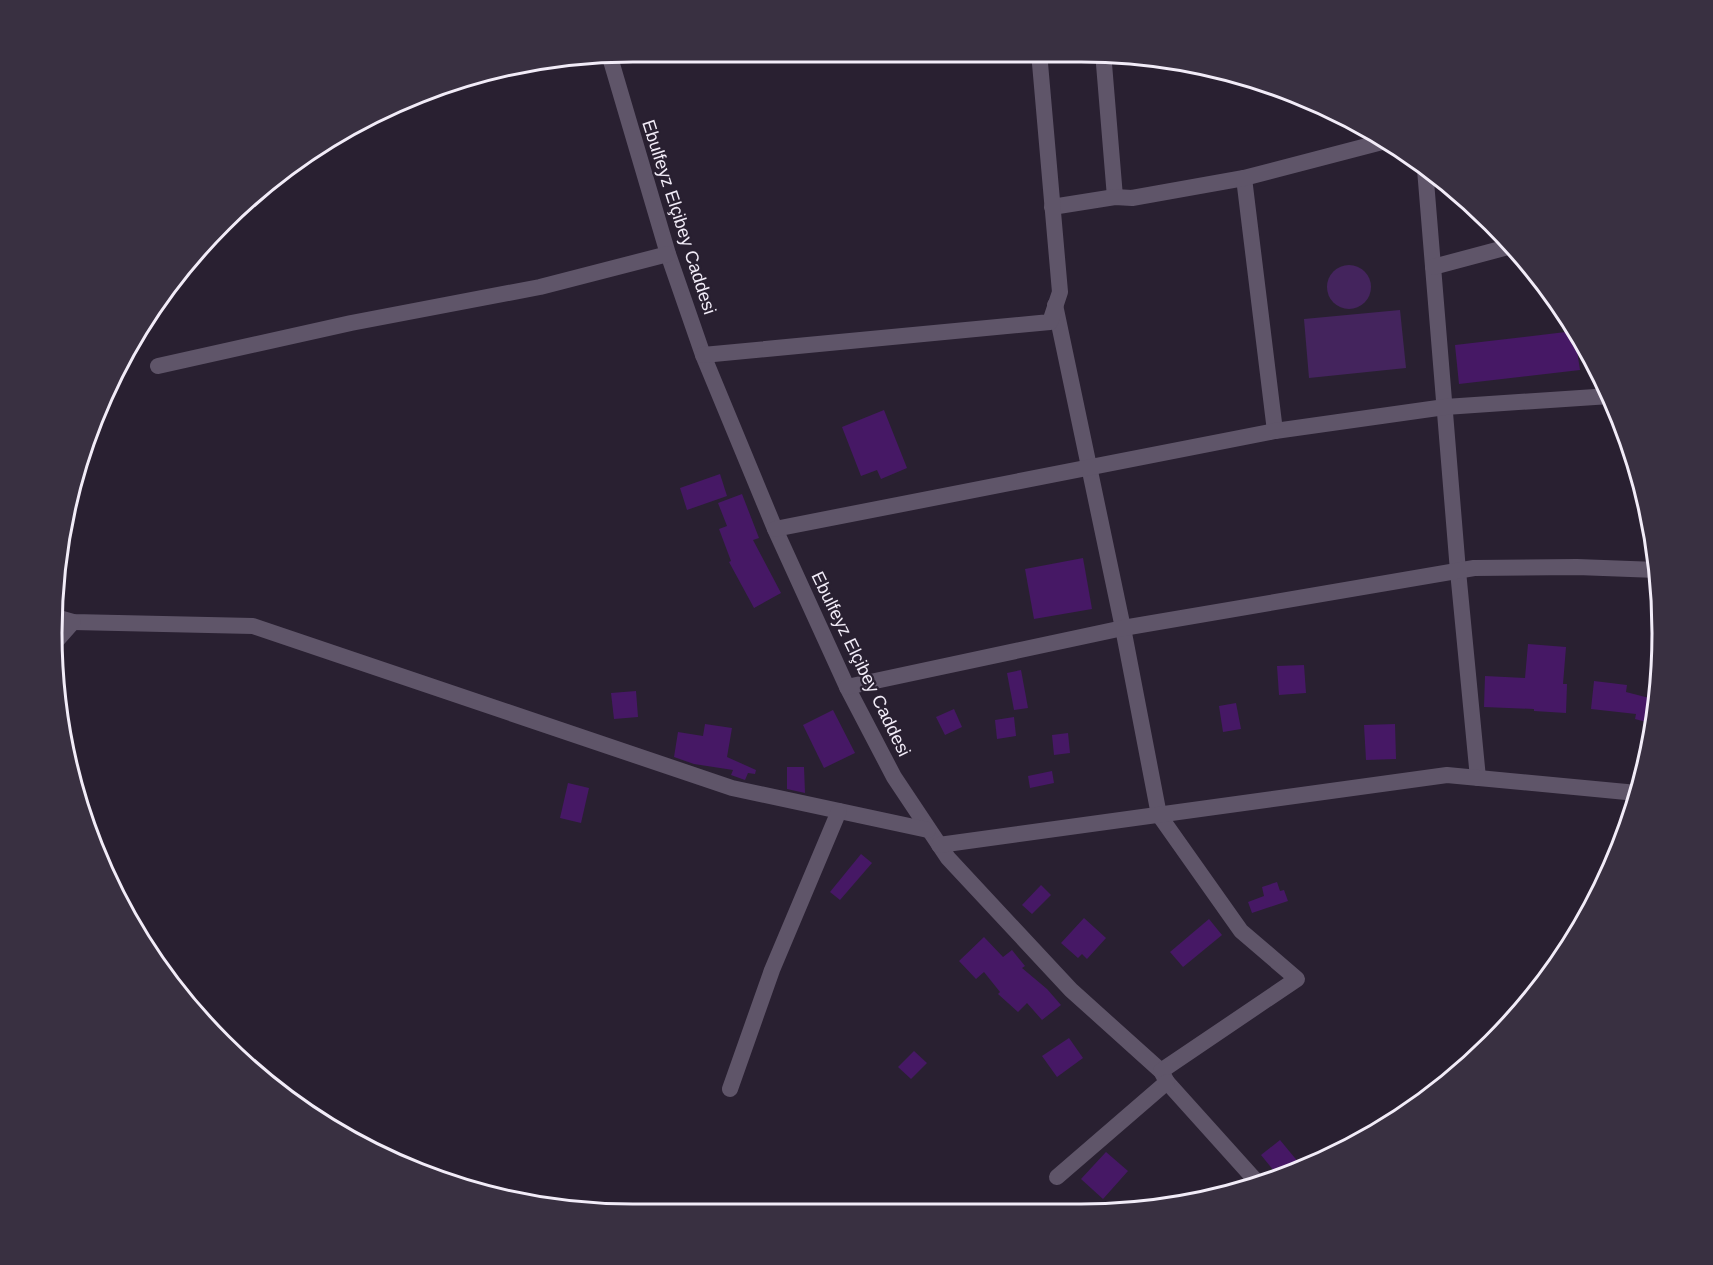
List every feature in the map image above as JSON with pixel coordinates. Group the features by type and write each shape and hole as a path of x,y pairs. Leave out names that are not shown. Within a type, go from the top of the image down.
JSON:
{"street":[{"path":"703,355 1050,322 1060,292 1040,62"},
{"name":"Ebulfeyz Elçibey Caddesi","path":"612,63 668,254 703,355 775,529 847,687 894,777 948,858 1071,990 1164,1076 1252,1177"},
{"path":"1104,63 1115,196"},
{"path":"1052,207 1115,196 1132,198 1244,178 1375,144"},
{"path":"1426,177 1458,571 1478,778"},
{"path":"1244,178 1275,431"},
{"path":"1433,267 1503,248"},
{"path":"158,366 351,323 540,287 668,254"},
{"path":"1055,305 1123,628 1158,815 1241,931 1297,979 1164,1076 1057,1177"},
{"path":"775,529 1275,431 1445,407 1600,397"},
{"path":"847,687 1123,628 1474,568 1566,567 1648,570"},
{"path":"66,620 253,626 732,788 928,830"},
{"path":"939,845 1447,776 1628,792"},
{"path":"730,1089 772,970 840,811"}],"shaded area":[{"path":"1349,265 1364,272 1371,287 1364,302 1349,309 1334,302 1327,287 1334,272"},
{"path":"1400,310 1406,368 1309,378 1304,319"}],"building":[{"path":"1566,332 1577,351 1580,370 1459,384 1455,345"},
{"path":"884,410 907,468 881,479 877,470 861,476 842,427"},
{"path":"720,474 727,496 687,510 680,488"},
{"path":"742,494 759,538 753,540 781,593 754,608 729,562 731,561 719,529 727,526 718,503"},
{"path":"1083,558 1092,609 1034,619 1025,569"},
{"path":"1528,644 1566,647 1563,684 1567,684 1566,713 1484,707 1485,676 1525,678"},
{"path":"1304,665 1306,693 1279,695 1277,666"},
{"path":"1021,670 1028,708 1014,710 1007,673"},
{"path":"1594,681 1627,685 1626,692 1648,698 1645,722 1635,719 1636,714 1591,709"},
{"path":"636,691 638,717 614,719 611,693"},
{"path":"1236,703 1241,729 1223,732 1219,706"},
{"path":"954,709 962,727 945,735 936,717"},
{"path":"833,710 855,753 824,768 803,725"},
{"path":"1014,717 1016,736 997,739 995,720"},
{"path":"705,724 732,728 727,757 756,770 755,774 748,773 745,780 731,775 733,770 694,764 674,757 678,732 703,736"},
{"path":"1395,724 1396,759 1366,760 1364,725"},
{"path":"1068,733 1070,753 1054,755 1052,735"},
{"path":"787,767 804,767 805,793 787,789"},
{"path":"1052,771 1054,783 1030,788 1028,776"},
{"path":"568,783 589,788 581,823 560,818"},
{"path":"861,854 872,863 840,900 830,892"},
{"path":"1277,882 1280,891 1284,890 1288,901 1252,913 1248,902 1264,896 1262,887"},
{"path":"1041,885 1051,895 1032,914 1022,905"},
{"path":"1084,918 1106,938 1087,959 1082,954 1078,958 1061,943"},
{"path":"1209,919 1222,935 1183,967 1170,952"},
{"path":"984,937 1003,957 1012,950 1025,966 1022,968 1047,989 1061,1005 1042,1020 1027,1003 1018,1012 998,994 1000,992 984,972 976,979 959,961"},
{"path":"1069,1038 1083,1058 1057,1077 1042,1056"},
{"path":"914,1051 927,1063 911,1079 898,1067"},
{"path":"1280,1140 1297,1161 1273,1170 1261,1155"},
{"path":"1106,1152 1128,1171 1103,1199 1081,1179"}]}
